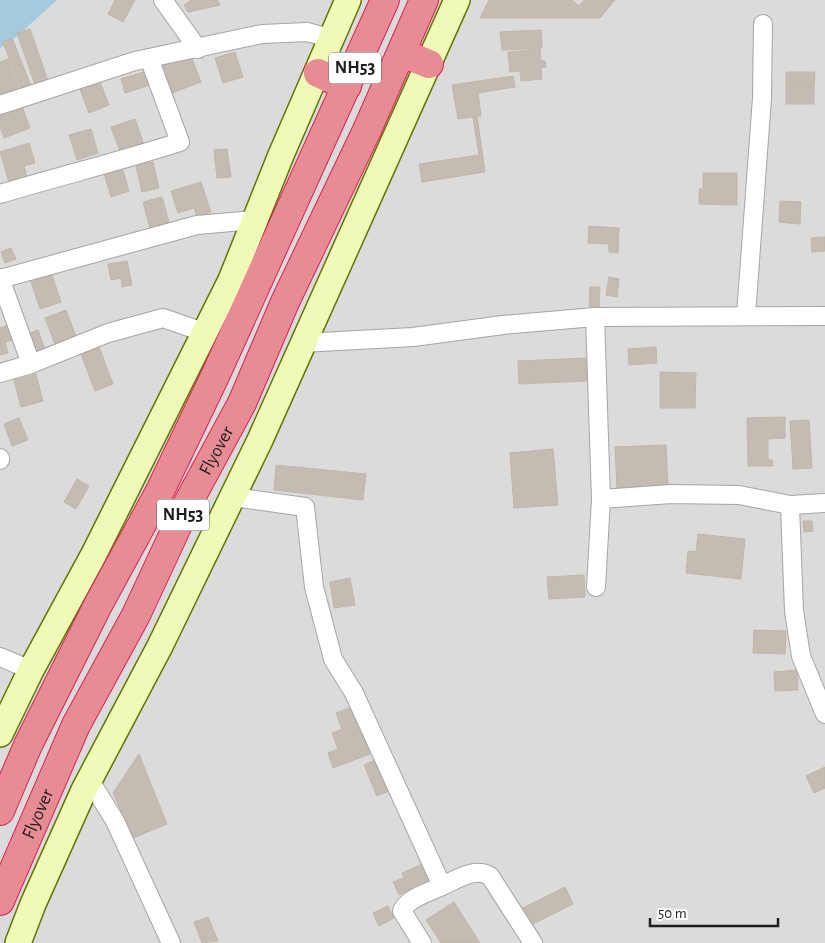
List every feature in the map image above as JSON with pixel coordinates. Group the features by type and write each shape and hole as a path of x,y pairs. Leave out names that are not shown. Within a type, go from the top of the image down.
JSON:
{"highway":[{"name":"NH53","path":"347,86 385,0"},
{"name":"NH53","path":"402,53 424,0"},
{"path":"402,53 429,64"},
{"name":"Flyover","path":"0,901 76,725 136,615 188,503 242,404 286,302 368,130 402,53"},
{"path":"318,73 347,86"},
{"name":"Flyover","path":"0,811 28,744 98,605 160,491 255,292 347,86"}],"street":[{"path":"163,0 198,48"},
{"path":"0,734 31,670 94,554 231,280 254,220 318,73 330,38 348,0"},
{"path":"18,943 33,904 89,779 160,646 232,497 457,0"},
{"path":"746,315 762,98 763,24"},
{"path":"0,106 149,58 262,34 306,32 330,38"},
{"path":"0,194 69,173 120,162 180,142 149,58"},
{"path":"31,364 0,278 197,225 254,220"},
{"path":"302,344 413,337 503,325 595,317 825,316"},
{"path":"595,317 601,498 596,587"},
{"path":"0,373 31,364 108,333 163,318 204,332"},
{"path":"601,498 671,494 739,495 790,505 825,503"},
{"path":"232,497 305,507 314,588 333,659 354,693 442,886"},
{"path":"790,505 794,612 801,656 818,675 825,714"},
{"path":"0,657 31,670"},
{"path":"89,779 115,821 171,943"},
{"path":"422,943 402,911 410,902 476,871 484,872 490,876 533,943"}],"shaded area":[{"path":"0,0 825,0 825,943 0,943"}],"water":[{"path":"0,0 57,0 16,37 0,48"}],"building":[{"path":"115,0 135,0 123,22 108,14"},
{"path":"191,0 217,0 220,5 188,12 184,5"},
{"path":"489,0 572,0 579,6 584,0 615,0 600,18 480,18"},
{"path":"30,29 48,81 35,85 17,33"},
{"path":"541,30 542,48 502,50 500,32"},
{"path":"12,38 31,86 21,89 3,42"},
{"path":"540,49 541,61 545,61 546,67 541,67 542,79 521,81 520,71 510,72 508,52"},
{"path":"235,52 243,77 223,83 215,58"},
{"path":"176,56 177,61 191,56 201,82 172,93 160,62"},
{"path":"8,59 20,91 0,99 0,62"},
{"path":"150,70 154,84 125,93 121,79"},
{"path":"786,72 815,72 814,88 786,88"},
{"path":"513,76 515,87 478,93 481,116 477,116 485,172 422,182 419,164 479,155 473,117 458,119 452,85"},
{"path":"100,82 109,105 89,113 80,89"},
{"path":"786,88 814,88 814,104 786,104"},
{"path":"21,103 30,128 4,138 0,127 0,111"},
{"path":"135,119 144,145 121,154 111,127"},
{"path":"91,129 98,153 77,160 69,135"},
{"path":"29,143 35,163 24,166 27,176 9,182 0,152"},
{"path":"227,149 231,177 217,178 214,150"},
{"path":"153,162 159,188 142,192 136,166"},
{"path":"121,164 129,191 111,197 103,170"},
{"path":"703,173 737,173 737,205 699,204 699,189 703,189"},
{"path":"201,182 211,212 197,217 194,208 178,213 171,191"},
{"path":"162,197 169,222 150,228 143,202"},
{"path":"780,201 801,202 800,224 779,222"},
{"path":"589,226 619,228 618,253 609,252 609,244 588,243"},
{"path":"825,237 825,251 812,252 811,238"},
{"path":"11,248 16,259 5,263 1,252"},
{"path":"127,261 132,285 122,287 121,278 111,280 108,264"},
{"path":"50,269 61,302 40,309 29,276"},
{"path":"609,277 619,279 617,297 606,295"},
{"path":"590,287 600,287 599,307 589,306"},
{"path":"66,310 77,339 56,347 45,318"},
{"path":"8,325 13,340 5,342 8,353 0,355 0,328"},
{"path":"38,330 46,352 36,356 28,334"},
{"path":"99,347 113,384 95,391 81,354"},
{"path":"656,347 657,363 629,365 628,349"},
{"path":"586,358 587,381 519,384 518,361"},
{"path":"660,372 696,373 695,408 660,408"},
{"path":"36,374 43,401 21,407 14,380"},
{"path":"785,417 785,438 768,439 768,460 772,460 773,466 748,466 747,418"},
{"path":"19,418 28,440 12,446 4,424"},
{"path":"809,420 812,468 793,469 790,421"},
{"path":"666,445 668,487 617,489 615,447"},
{"path":"553,449 558,505 514,508 510,453"},
{"path":"276,465 366,474 363,500 274,490"},
{"path":"77,479 89,486 76,509 64,502"},
{"path":"803,521 812,521 813,531 804,532"},
{"path":"698,534 745,539 741,579 686,573 688,551 696,552"},
{"path":"584,575 585,597 549,599 547,577"},
{"path":"350,578 355,605 334,608 330,582"},
{"path":"754,630 786,631 785,654 753,653"},
{"path":"797,670 798,690 775,691 774,672"},
{"path":"352,707 370,754 333,768 328,753 338,749 332,733 342,729 336,713"},
{"path":"139,754 167,824 133,838 113,793"},
{"path":"375,760 389,791 377,796 364,765"},
{"path":"825,767 825,788 814,793 806,776"},
{"path":"427,862 436,882 411,893 409,890 399,895 393,882 404,878 402,873"},
{"path":"565,887 573,904 529,926 521,909"},
{"path":"454,902 480,943 441,943 426,920"},
{"path":"388,906 394,918 379,926 373,913"},
{"path":"208,917 218,941 202,943 194,922"}]}
